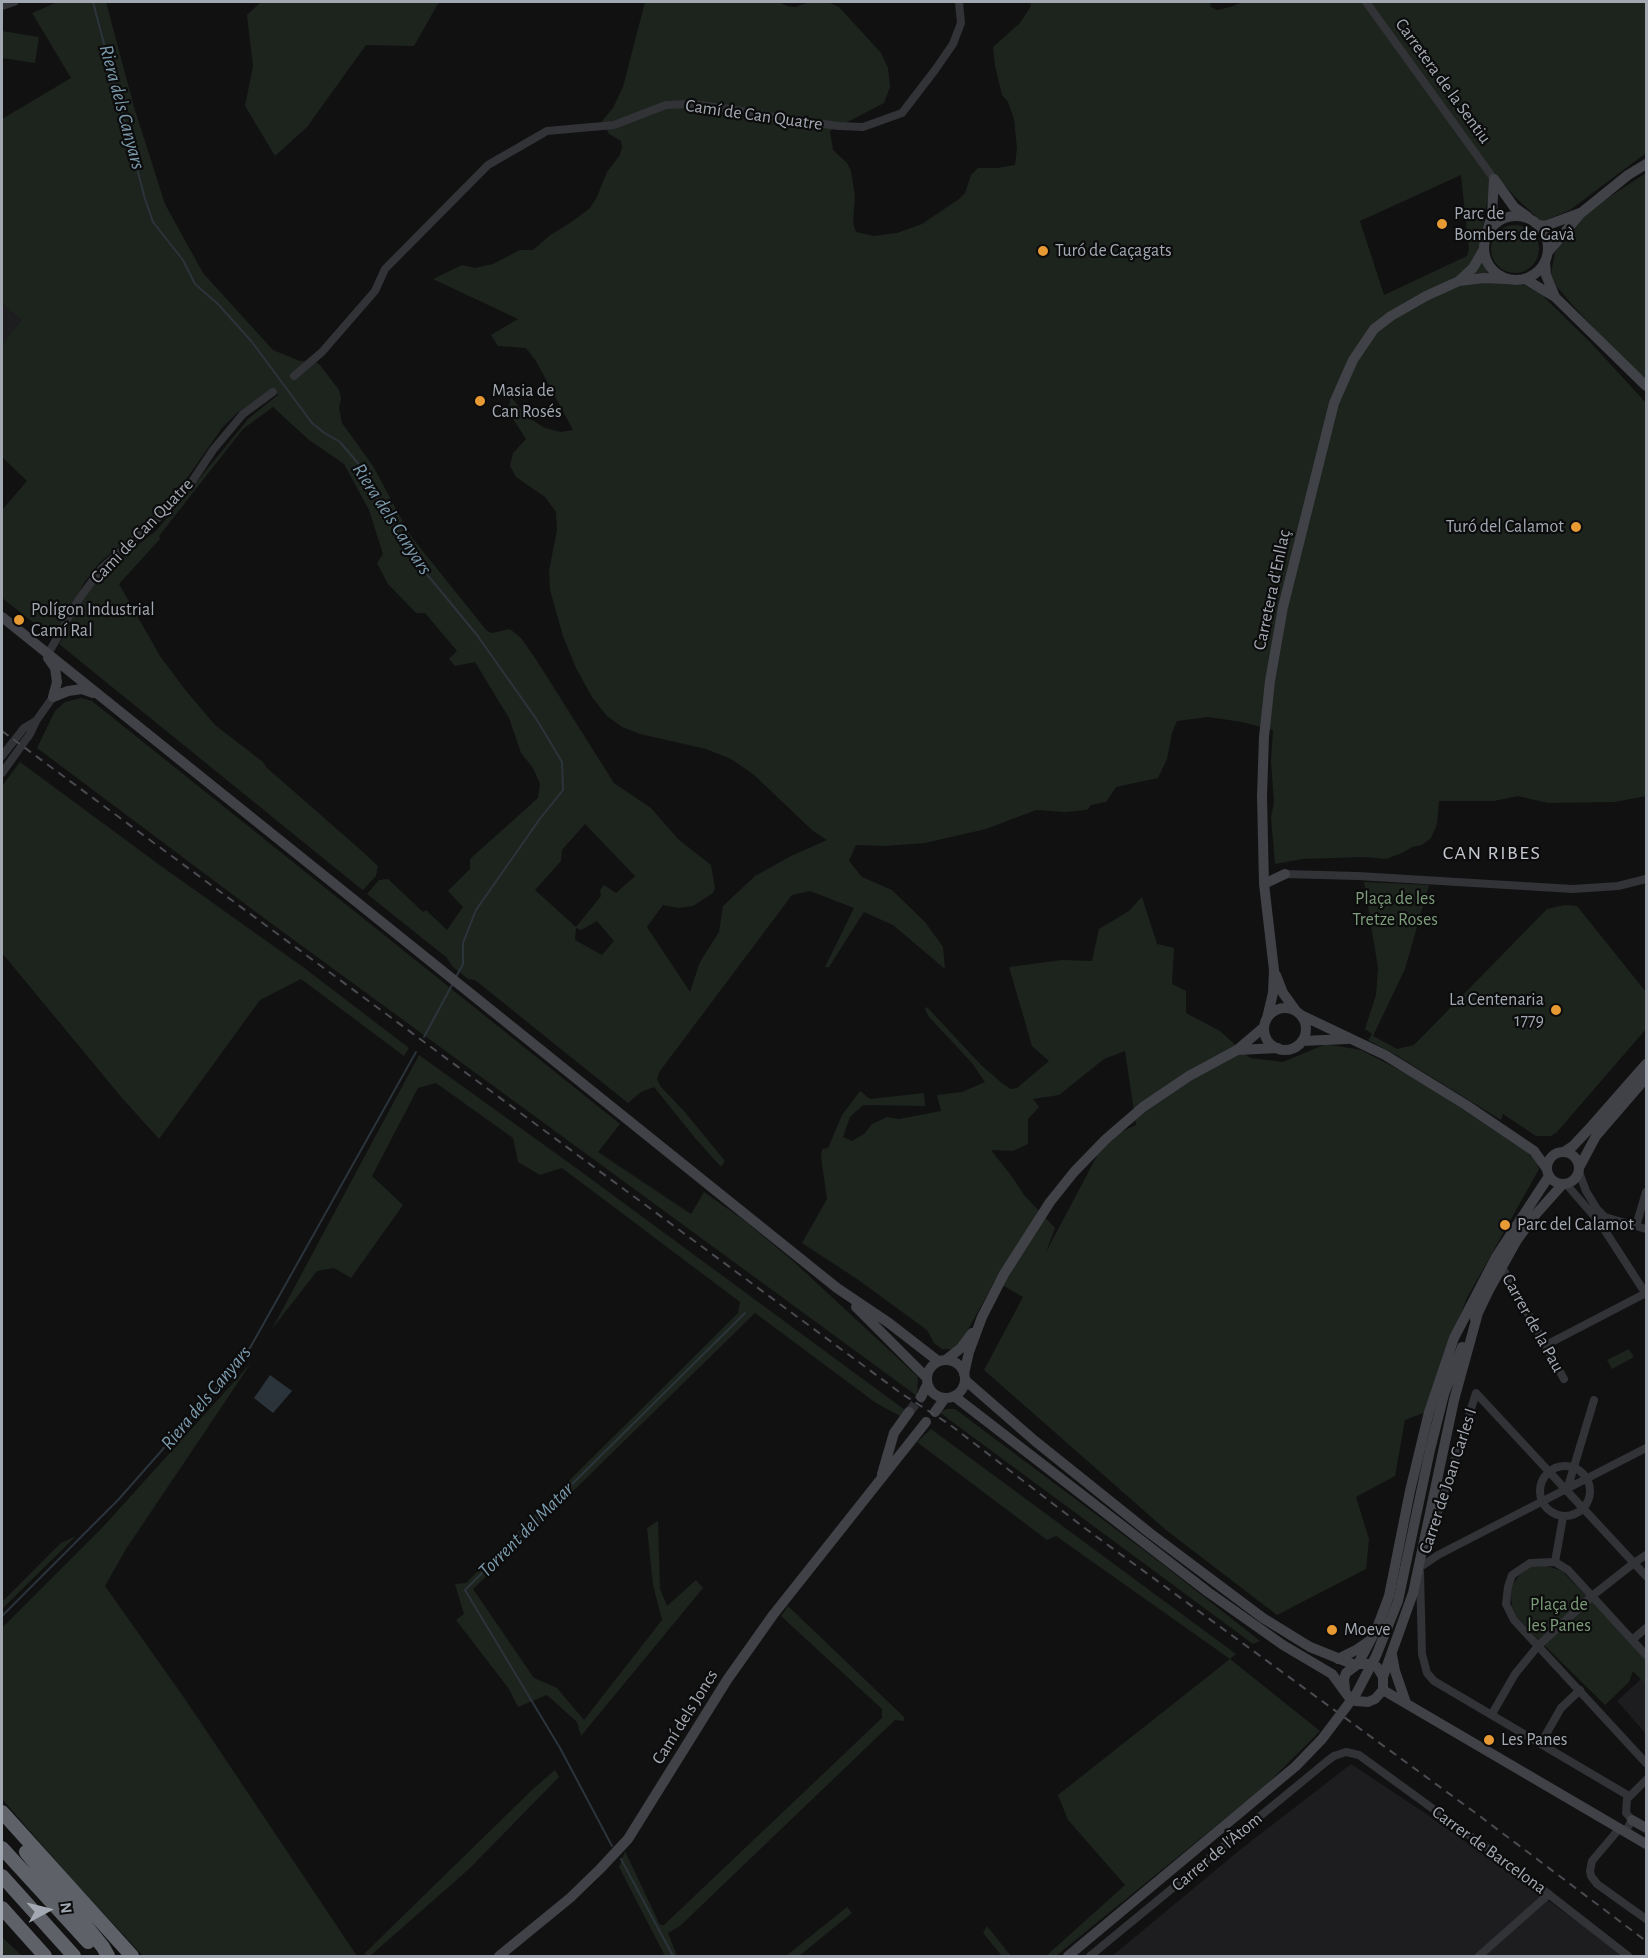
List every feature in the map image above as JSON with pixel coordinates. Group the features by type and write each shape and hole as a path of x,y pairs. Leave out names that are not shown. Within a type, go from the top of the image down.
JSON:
{"highway":[{"path":"2,1812 132,1956"},
{"path":"2,1821 104,1947 108,1956"},
{"path":"2,1848 102,1956"},
{"path":"2,1876 74,1956"},
{"path":"2,1884 35,1913"},
{"path":"2,1908 45,1956"}],"street":[{"path":"2,6 14,2"},
{"name":"Camí de Can Quatre","path":"294,376 322,352 375,291 385,269 488,165 547,131 614,125 666,105 675,104 691,104 784,119 863,127 902,113 953,44 961,23 959,2"},
{"name":"Carretera de la Sentiu","path":"1366,2 1514,207 1535,222"},
{"path":"1494,179 1492,214 1484,249 1490,267 1504,279 1515,281 1533,276 1581,213 1628,175 1647,164"},
{"path":"1487,233 1501,219 1511,216 1521,216 1545,226 1581,213"},
{"path":"1535,222 1545,233 1546,275 1555,297"},
{"name":"Carretera d'Enllaç","path":"1459,281 1473,268 1484,249"},
{"name":"Carretera d'Enllaç","path":"1266,1022 1273,993 1274,970 1264,884 1262,796 1264,737 1270,681 1282,607 1334,403 1353,360 1374,329 1393,315 1459,281 1484,278 1504,279"},
{"path":"1525,279 1555,297 1647,386"},
{"name":"Camí de Can Quatre","path":"45,652 100,569 170,507 194,480 213,450 243,414 273,392"},
{"path":"2,617 837,1288 942,1360 956,1362 964,1377 1035,1441 1151,1534 1244,1605 1310,1647 1338,1659 1377,1667 1383,1677"},
{"path":"2,772 53,697 57,682 55,668 45,652"},
{"path":"53,697 82,689 95,693"},
{"path":"2,756 24,728 36,721"},
{"path":"1263,867 1285,874 1573,888 1618,886 1647,879"},
{"path":"1264,884 1285,874"},
{"name":"Carretera d'Enllaç","path":"1274,970 1283,993 1298,1013"},
{"path":"921,1397 930,1367 961,1348 982,1317 1027,1235 1074,1172 1106,1138 1143,1107 1189,1076 1237,1050 1276,1010 1283,1008 1298,1013 1395,1061 1466,1105 1534,1151 1553,1181 1564,1185 1603,1220 1647,1229"},
{"path":"1298,1013 1306,1027 1302,1041"},
{"path":"1266,1022 1267,1040 1278,1048"},
{"path":"1237,1050 1292,1048 1302,1041 1350,1039"},
{"path":"1068,1956 1296,1766 1322,1739 1356,1694 1376,1656 1398,1601 1444,1395 1496,1257 1548,1172 1551,1158 1573,1146 1647,1064"},
{"path":"1345,1689 1346,1673 1357,1664 1389,1596 1429,1412 1454,1338 1536,1214 1564,1185 1574,1181 1596,1136 1647,1078"},
{"path":"1534,1151 1561,1152 1574,1156 1586,1191 1646,1294 1546,1345"},
{"path":"1636,1226 1647,1192"},
{"name":"Carrer de la Pau","path":"1502,1266 1564,1379"},
{"path":"837,1288 927,1381 934,1394 950,1397 1208,1592 1283,1645 1332,1674 1348,1695 1362,1703 1375,1700 1383,1690 1383,1677 1411,1599 1474,1311"},
{"path":"935,1412 961,1389 969,1352 982,1317"},
{"name":"Carrer de Joan Carles I","path":"1419,1568 1425,1556 1476,1393 1550,1472"},
{"path":"1567,1490 1594,1400"},
{"name":"Camí dels Joncs","path":"881,1477 894,1433 909,1412"},
{"name":"Camí dels Joncs","path":"499,1956 570,1898 628,1839 734,1670 773,1615 926,1422"},
{"path":"894,1433 897,1459"},
{"path":"1419,1568 1438,1555 1647,1448"},
{"path":"1561,1466 1574,1466 1588,1478 1589,1494 1583,1507 1563,1517 1552,1512 1542,1503 1541,1483 1550,1472 1561,1466"},
{"path":"1550,1472 1647,1576"},
{"path":"1555,1562 1563,1517"},
{"path":"1492,1714 1515,1674 1538,1646 1592,1596 1647,1555"},
{"path":"1647,1655 1568,1570 1555,1562 1530,1563 1512,1575 1506,1604 1514,1620 1647,1762"},
{"path":"1419,1568 1422,1654 1427,1673 1434,1681 1629,1796"},
{"path":"1389,1596 1394,1594 1411,1599 1417,1602 1422,1611"},
{"path":"1632,1640 1647,1628"},
{"path":"1338,1659 1370,1640"},
{"path":"1392,1655 1406,1703"},
{"path":"1383,1690 1647,1845"},
{"path":"1541,1743 1561,1708 1580,1690"},
{"name":"Carrer de Barcelona","path":"1346,1752 1359,1755 1549,1894 1629,1956"},
{"name":"Carrer de l'Àtom","path":"1090,1956 1326,1762 1346,1752"},
{"path":"1647,1780 1626,1801 1626,1809 1632,1820 1647,1828"},
{"path":"1632,1820 1592,1861 1590,1871 1598,1884 1647,1919"},
{"path":"1479,1956 1549,1894"}],"shaded area":[{"path":"2,303 21,320 2,345"},
{"path":"270,1375 292,1391 273,1413 254,1398"},
{"path":"1641,1679 1646,1685 1646,1734 1617,1701"},
{"path":"1351,1764 1428,1815 1626,1956 1112,1956 1241,1849"}],"green space":[{"path":"58,2 106,2 134,107 165,204 203,273 273,350 300,361 316,362 320,365 339,390 342,423 373,466 410,535 487,631 492,633 510,629 521,638 614,783 651,808 678,839 711,865 715,888 713,893 693,906 678,908 663,905 647,927 690,992 700,962 719,932 723,906 755,876 827,840 813,831 753,774 731,759 706,749 640,734 622,727 607,716 592,697 576,668 563,636 550,590 549,571 557,530 556,512 545,497 516,477 510,466 513,453 526,439 508,411 511,397 527,417 545,428 561,432 573,430 536,361 526,348 498,346 491,335 518,319 433,279 462,265 475,268 493,264 520,250 533,250 590,208 607,172 620,155 621,141 609,134 602,121 613,108 623,87 645,2 779,2 795,7 810,2 828,2 839,7 881,53 888,68 890,87 884,103 830,131 833,150 847,163 851,171 855,196 853,223 856,232 874,236 897,233 922,224 965,193 971,175 978,168 1015,165 1017,148 1014,119 1008,102 1002,95 993,47 1020,23 1031,6 1030,2 1210,2 1211,7 1217,10 1243,2 1646,2 1646,153 1570,210 1542,222 1514,196 1494,173 1484,216 1488,280 1522,284 1541,294 1591,343 1646,403 1646,796 1615,802 1548,803 1518,796 1494,801 1439,801 1437,824 1431,838 1422,845 1412,847 1402,853 1386,859 1366,857 1302,859 1275,864 1271,818 1274,802 1271,762 1273,730 1208,717 1177,721 1167,759 1158,778 1116,787 1106,802 1091,805 1087,810 1065,812 1036,810 986,829 925,843 884,846 856,845 849,861 862,877 892,890 925,922 943,947 945,969 893,925 864,912 829,967 825,967 854,908 810,891 792,895 660,1071 657,1079 661,1087 725,1161 721,1167 654,1087 641,1092 628,1103 475,980 468,979 453,967 446,957 367,894 379,880 388,879 423,912 426,910 447,930 463,907 448,891 470,869 470,859 538,798 540,784 533,768 521,753 509,718 475,662 455,666 449,659 457,651 425,613 416,613 388,584 377,563 383,554 369,510 344,464 309,440 273,407 243,429 159,536 160,539 119,584 160,656 215,725 263,762 378,866 376,876 363,890 360,888 59,644 86,594 107,569 157,530 249,418 278,395 273,388 237,413 222,428 187,478 152,519 99,563 84,583 53,638 2,598 2,510 27,481 2,457 2,345 21,320 2,303 2,119 71,78 32,13","holes":["1461,175 1469,250 1467,256 1384,295 1360,221","585,824 635,876 616,893 604,885 600,890 601,896 576,927 535,890 561,861 562,850","597,921 614,941 602,955 575,940 576,928 581,930"]},
{"path":"261,2 439,2 414,46 366,45 307,127 275,156 245,106 253,66 247,15"},
{"path":"2,31 39,37 35,63 2,58"},
{"path":"1646,173 1646,384 1557,287 1551,274 1555,252 1567,233 1594,207"},
{"path":"1510,225 1520,225 1535,235 1539,249 1538,258 1529,269 1520,273 1510,273 1495,263 1491,254 1491,244 1501,229"},
{"path":"81,698 92,701 620,1124 598,1152 691,1214 704,1192 745,1221 793,1261 918,1377 917,1396 268,921 37,748 55,711 65,702"},
{"path":"20,762 303,967 409,1048 404,1056 301,979 260,1000 159,1139 122,1098 2,953 2,786"},
{"name":"La Centenaria 1779","path":"1364,882 1429,885 1405,969 1373,1036 1397,1049 1414,1045 1547,909 1565,905 1577,906 1646,992 1646,1029 1557,1132 1551,1136 1536,1136 1503,1114 1501,1120 1368,1040 1372,1034 1365,1029 1376,995 1378,968"},
{"path":"1142,897 1157,944 1174,948 1172,984 1186,991 1186,1013 1220,1031 1250,1058 1283,1062 1326,1044 1361,1050 1421,1081 1527,1152 1536,1161 1539,1169 1467,1298 1426,1412 1405,1420 1395,1476 1356,1497 1369,1539 1366,1569 1277,1615 1166,1530 984,1370 1023,1297 995,1281 961,1342 952,1349 942,1349 934,1343 927,1330 857,1279 802,1243 827,1199 822,1149 828,1148 842,1115 860,1091 870,1099 924,1093 925,1106 863,1105 850,1117 843,1137 852,1141 864,1134 872,1124 887,1117 899,1119 941,1111 937,1095 962,1092 985,1082 972,1063 929,1017 925,1009 927,1007 981,1065 1003,1084 1011,1089 1017,1088 1049,1061 1032,1046 1009,967 1062,960 1092,961 1099,929 1129,911","holes":["1125,1051 1136,1125 1106,1139 1046,1252 1055,1228 1024,1195 991,1150 1013,1151 1028,1144 1028,1119 1039,1107 1033,1099 1059,1095 1104,1059"]},
{"path":"419,1055 905,1410 900,1416 876,1403 755,1313 473,1589 534,1678 557,1688 584,1720 662,1620 653,1585 647,1528 658,1521 660,1589 667,1606 696,1580 703,1588 581,1736 577,1722 547,1695 518,1707 509,1689 456,1620 464,1614 455,1584 466,1583 738,1313 740,1302 562,1168 540,1175 518,1162 513,1138 436,1083 418,1088 372,1176 403,1205 351,1278 334,1268 317,1271 272,1329"},
{"path":"1629,1349 1634,1357 1612,1369 1607,1360"},
{"path":"251,1363 126,1549 105,1586 185,1699 357,1956 143,1956 2,1799 2,1628 102,1528"},
{"path":"955,1409 1161,1563 1260,1641 1253,1644 939,1412"},
{"path":"931,1429 1236,1654 1230,1659 1056,1536 1047,1540 917,1442"},
{"path":"76,1536 2,1610 2,1602 61,1543"},
{"name":"Plaça de les Panes","path":"1536,1565 1562,1571 1646,1658 1646,1685 1633,1671 1629,1682 1605,1705 1517,1617 1512,1606 1512,1586 1525,1569"},
{"path":"788,1606 904,1717 904,1721 895,1720 680,1926 668,1933 677,1956 665,1956 619,1867 625,1851 660,1925 664,1925 882,1718 882,1709 781,1616"},
{"path":"1230,1659 1320,1731 1266,1785 1056,1956 1046,1956 1125,1885 1068,1820 1058,1795"},
{"path":"555,1770 559,1777 469,1869 370,1956 364,1954 533,1789"},
{"path":"847,1907 852,1913 799,1956 786,1956"},
{"path":"987,1926 1011,1956 1002,1956 983,1933"},
{"path":"2,1937 22,1956 6,1956 2,1952"}],"waterway":[{"name":"Riera dels Canyars","path":"93,2 153,222 183,260 195,284 218,304 252,342 312,423 340,442 363,469 384,512 425,572 477,635 537,720 562,762 563,790 539,820 476,910 463,943 463,964 456,977"},
{"name":"Riera dels Canyars","path":"424,1037 452,985"},
{"name":"Riera dels Canyars","path":"2,1616 118,1500 246,1355 416,1052"},
{"name":"Torrent del Matar","path":"612,1846 560,1748 465,1590 745,1313"},
{"path":"621,1859 673,1956"}],"tunnel":[{"path":"909,1412 921,1397"}],"railway":[{"path":"2,731 902,1394 949,1424 1086,1529 1477,1814 1646,1941"}],"place":[{"name":"Parc de Bombers de Gavà","path":"1442,224"},
{"name":"Turó de Caçagats","path":"1043,251"},
{"name":"Masia de Can Rosés","path":"480,401"},
{"name":"Turó del Calamot","path":"1576,527"},
{"name":"Polígon Industrial Camí Ral","path":"19,620"},
{"name":"La Centenaria 1779","path":"1556,1010"},
{"name":"Parc del Calamot","path":"1505,1225"},
{"name":"Moeve","path":"1332,1630"},
{"name":"Les Panes","path":"1489,1740"}],"district":[{"name":"CAN RIBES","path":"1492,853"}],"park label":[{"name":"Plaça de les Tretze Roses","path":"1395,909"}]}
